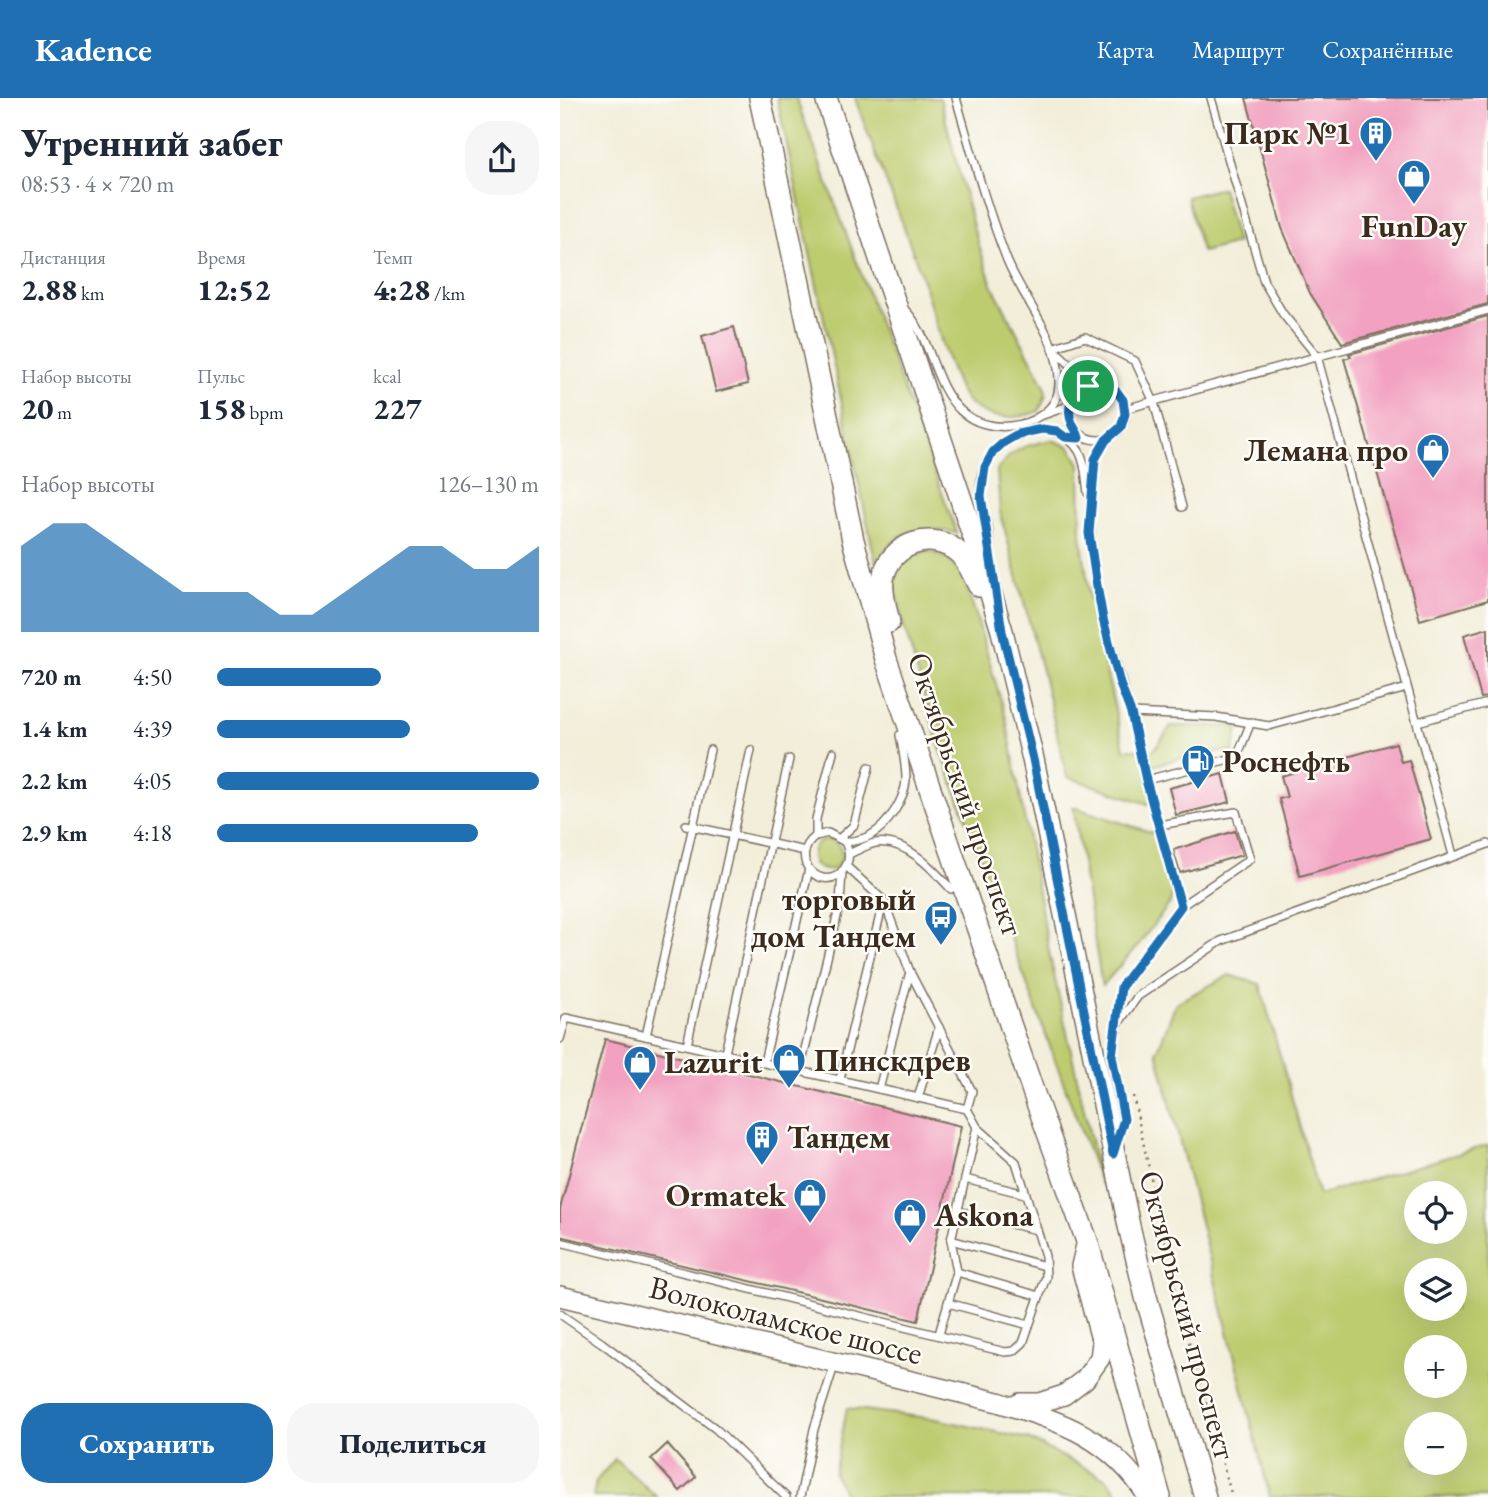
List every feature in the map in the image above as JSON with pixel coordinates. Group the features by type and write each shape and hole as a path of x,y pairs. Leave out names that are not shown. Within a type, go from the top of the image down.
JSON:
{"main road":[{"name":"Октябрьский проспект","path":"760,98 853,540 901,718 984,945 1087,1241 1160,1497"},
{"name":"Октябрьский проспект","path":"826,98 976,544 1002,631 1033,759 1113,1154 1146,1297 1205,1497"},
{"path":"984,945 958,910 901,718 900,667 883,589 887,567 895,554 908,545 923,541 952,547 968,564 1002,631"},
{"name":"Волоколамское шоссе","path":"998,1402 1030,1404 1056,1399 1079,1385 1100,1358 1102,1343 1080,1266 1087,1241"},
{"name":"Волоколамское шоссе","path":"560,1296 998,1402 1059,1422 1095,1440 1120,1461 1148,1497"}],"lane":[{"path":"956,98 989,213 1009,264 1052,348 1059,378 1071,405 1071,419 1078,435 1090,505"},
{"path":"1211,98 1264,282 1283,314 1317,356 1453,855"},
{"path":"895,300 914,320 944,389 969,417 993,426 1021,425 1071,405 1078,392 1091,385 1105,385 1123,400 1123,424 1095,459 1089,533 1103,619 1120,684 1131,713 1146,780 1181,906"},
{"path":"1125,409 1488,310"},
{"path":"1052,348 1084,337 1135,361 1154,402 1182,507"},
{"path":"1052,348 1091,385"},
{"path":"1041,416 1055,401 1059,378"},
{"path":"1002,631 981,496 985,467 993,452 1004,442 1018,434 1048,429 1065,437 1080,455"},
{"path":"1065,437 1078,435 1100,440 1110,437"},
{"path":"1131,713 1216,718 1269,726 1408,688"},
{"path":"1417,722 1488,703"},
{"path":"764,1062 808,869 804,851 816,836 828,833 842,840 857,841 872,834 885,822 901,799 906,781 901,718"},
{"path":"1146,780 1237,757 1251,722"},
{"path":"646,1036 689,825 710,750"},
{"path":"687,1045 751,750"},
{"path":"816,836 816,819 832,752"},
{"path":"725,1054 789,759"},
{"path":"842,840 854,825 869,767"},
{"path":"1113,1154 1124,1119 1112,1056 1121,987 1181,906 1250,859 1236,812 1159,825"},
{"path":"689,825 804,851"},
{"path":"800,1070 840,904 844,869 849,854 842,840"},
{"path":"849,854 875,843 892,844 926,863 951,889"},
{"path":"1117,1025 1138,996 1221,941 1488,844"},
{"path":"808,869 825,878 844,869"},
{"path":"560,1242 1005,1352 1014,1351 1023,1343 1046,1277 1037,1230 1016,1162 977,1127 967,1109 972,1091 910,972 884,901 844,869"},
{"path":"840,1079 884,901"},
{"path":"879,1089 910,972"},
{"path":"560,1039 566,1018 967,1109"},
{"path":"918,1098 939,1027"},
{"path":"939,1334 957,1272 951,1240 977,1127"},
{"path":"965,1179 1026,1194"},
{"path":"958,1211 1037,1230"},
{"path":"951,1240 1045,1266"},
{"path":"957,1272 1039,1296"},
{"path":"948,1303 1029,1325"},
{"path":"560,1314 602,1342 716,1429 786,1497"},
{"path":"800,1497 814,1429 835,1363"}],"path":[{"path":"1132,1092 1180,1309 1232,1497"}],"green space":[{"path":"777,98 796,98 957,533 931,530 910,532 892,543 876,564"},
{"path":"855,98 940,98 974,230 992,285 1045,386 1046,395 1039,411 1012,417 994,416 977,409 962,394"},
{"path":"1222,188 1237,243 1202,252 1187,197"},
{"path":"1052,440 1070,447 1080,464 1081,535 1090,600 1124,749 1154,750 1171,726 1239,726 1233,752 1201,752 1146,768 1153,801 1148,804 1067,777 1000,512 997,470 1021,449"},
{"path":"928,550 947,558 961,573 1006,718 1050,957 1101,1185 939,745 903,623 895,583 901,566 913,556"},
{"path":"1073,807 1153,833 1163,842 1175,887 1170,903 1136,948 1102,986"},
{"path":"827,840 838,844 842,855 838,866 827,870 816,866 812,855 816,844"},
{"path":"1229,975 1260,984 1319,1195 1488,1145 1488,1497 1270,1497 1157,1052 1176,1003"},
{"path":"847,1408 936,1419 1028,1439 1107,1479 1121,1497 847,1497 834,1474"},
{"path":"615,1459 657,1497 593,1497 596,1481"}],"building":[{"name":"Парк №1","path":"1246,98 1488,98 1488,304 1342,343 1310,293 1282,228"},
{"name":"Лемана про","path":"1488,316 1488,600 1420,620 1344,359 1351,357 1349,354"},
{"path":"734,327 748,384 716,392 702,336"},
{"path":"1488,628 1488,697 1481,698 1464,635"},
{"path":"1396,743 1401,762 1409,760 1431,839 1300,876 1279,799 1287,797 1281,776"},
{"path":"1223,774 1230,802 1176,815 1169,788"},
{"path":"1235,831 1242,855 1180,873 1173,850"},
{"name":"Тандем","path":"605,1039 961,1126 918,1321 560,1236 560,1209"},
{"path":"667,1444 696,1477 680,1491 651,1459"}],"place":[{"name":"Парк №1","path":"1376,163"},
{"name":"FunDay","path":"1414,206"},
{"name":"Лемана про","path":"1433,480"},
{"name":"Роснефть","path":"1198,791"},
{"name":"торговый дом Тандем","path":"941,947"},
{"name":"Пинскдрев","path":"789,1090"},
{"name":"Lazurit","path":"640,1092"},
{"name":"Тандем","path":"762,1167"},
{"name":"Ormatek","path":"810,1225"},
{"name":"Askona","path":"910,1245"}],"route":[{"path":"1094,384 1111,388 1119,394 1125,407 1123,424 1106,440 1095,459 1089,533 1103,619 1120,684 1131,713 1146,780 1181,906 1121,987 1112,1056 1124,1119 1113,1154 1033,759 1002,631 988,527 981,496 985,467 993,452 1004,442 1018,434 1042,429 1057,431 1065,437 1079,438 1072,423 1070,408 1076,395 1088,386 1094,384"}]}
